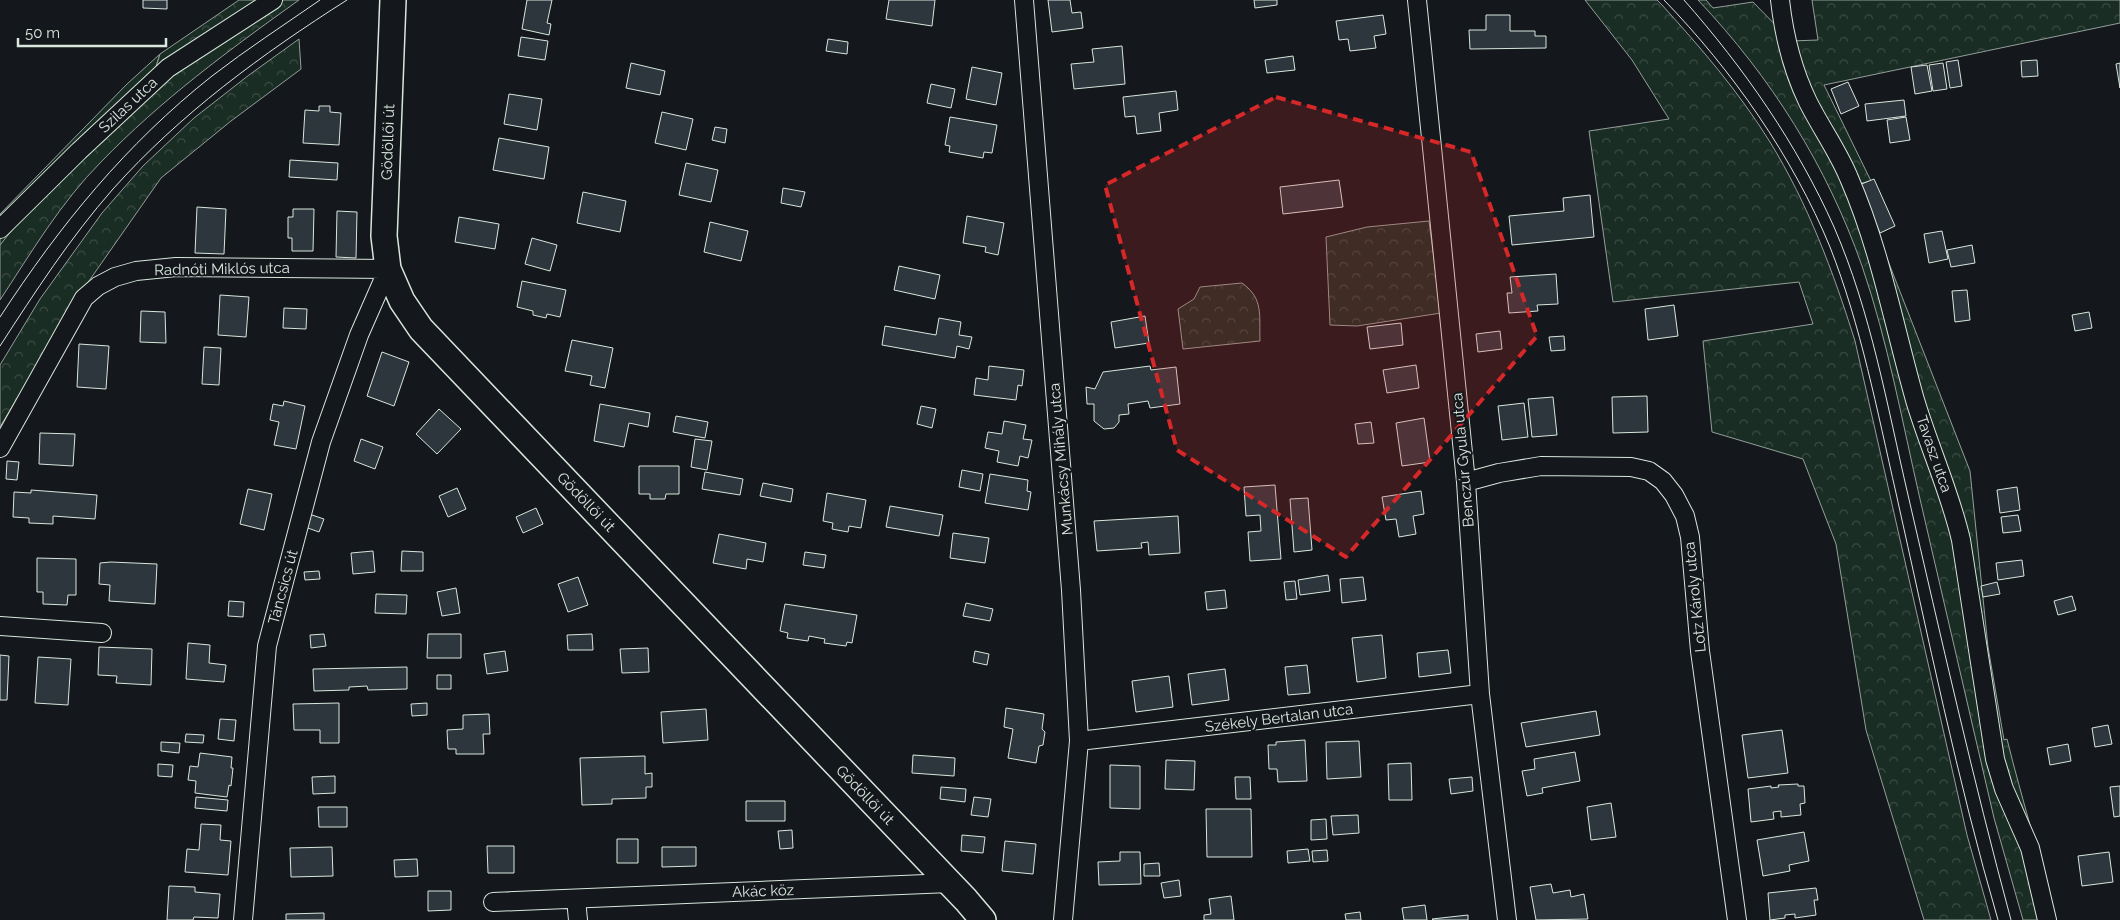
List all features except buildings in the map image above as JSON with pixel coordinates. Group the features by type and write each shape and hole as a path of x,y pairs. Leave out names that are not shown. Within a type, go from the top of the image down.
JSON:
{"main road":[{"name":"Gödöllői út","path":"395,1 384,236 388,269 402,301 421,329 950,883 983,920"}],"street":[{"name":"Szilas utca","path":"0,229 86,144 168,68 273,0"},
{"name":"Munkácsy Mihály utca","path":"1024,0 1071,590 1079,741 1062,920"},
{"name":"Benczúr Gyula utca","path":"1418,0 1466,482 1480,694 1507,920"},
{"name":"Tavasz utca","path":"1780,0 1783,31 1795,73 1808,103 1832,143 1849,179 1870,235 1888,294 1916,402 1955,512 1995,759 2004,789 2030,848 2047,920"},
{"name":"Radnóti Miklós utca","path":"0,448 84,298 98,286 115,277 136,270 176,267 388,269"},
{"name":"Táncsics út","path":"243,920 267,646 321,442 360,335 388,269"},
{"name":"Lotz Károly utca","path":"1466,482 1499,473 1541,466 1631,467 1649,471 1663,481 1674,495 1685,516 1690,537 1700,651 1737,920"},
{"path":"0,626 102,633"},
{"name":"Székely Bertalan utca","path":"1079,741 1480,694"},
{"name":"Akác köz","path":"493,902 950,883"},
{"path":"576,899 578,920"}],"highlighted area":[{"path":"1276,97 1471,152 1537,336 1346,557 1177,450 1105,185"}],"green space":[{"path":"239,0 299,0 221,57 172,97 124,139 86,177 35,246 0,300 0,245 25,214 147,96 160,54"},
{"path":"1585,0 1657,0 1705,54 1746,106 1784,165 1819,238 1855,341 1967,835 1991,920 1924,920 1866,730 1836,544 1803,459 1712,432 1703,341 1813,324 1799,282 1613,302 1589,131 1669,119 1632,60"},
{"path":"1698,0 1706,0 1713,8 1753,2 1791,41 1818,40 1812,0 2120,0 2120,23 1824,85 1871,181 1858,184 1970,471 1988,647 2004,740 2007,739 2054,920 2023,920 1994,818 1880,324 1848,229 1814,158 1794,124 1750,60"},
{"path":"299,39 301,69 231,121 161,178 75,301 0,427 0,365 40,299 102,213 143,166 194,118"},
{"path":"160,54 147,95 0,245 0,214 127,84"},
{"path":"1429,221 1441,313 1357,326 1330,325 1326,237 1367,227"},
{"path":"1242,283 1254,295 1259,308 1260,341 1183,349 1178,309 1194,299 1200,287"}],"tram line":[{"path":"0,317 46,250 71,218 151,129 212,76 320,0"},
{"path":"0,346 82,227 113,189 166,135 194,110 253,64 347,0"},
{"path":"1664,0 1713,55 1759,116 1798,180 1815,213 1841,277 1867,368 1956,761 1998,920"},
{"path":"1684,0 1728,52 1768,108 1819,196 1847,259 1877,359 1958,708 2011,920"}]}
